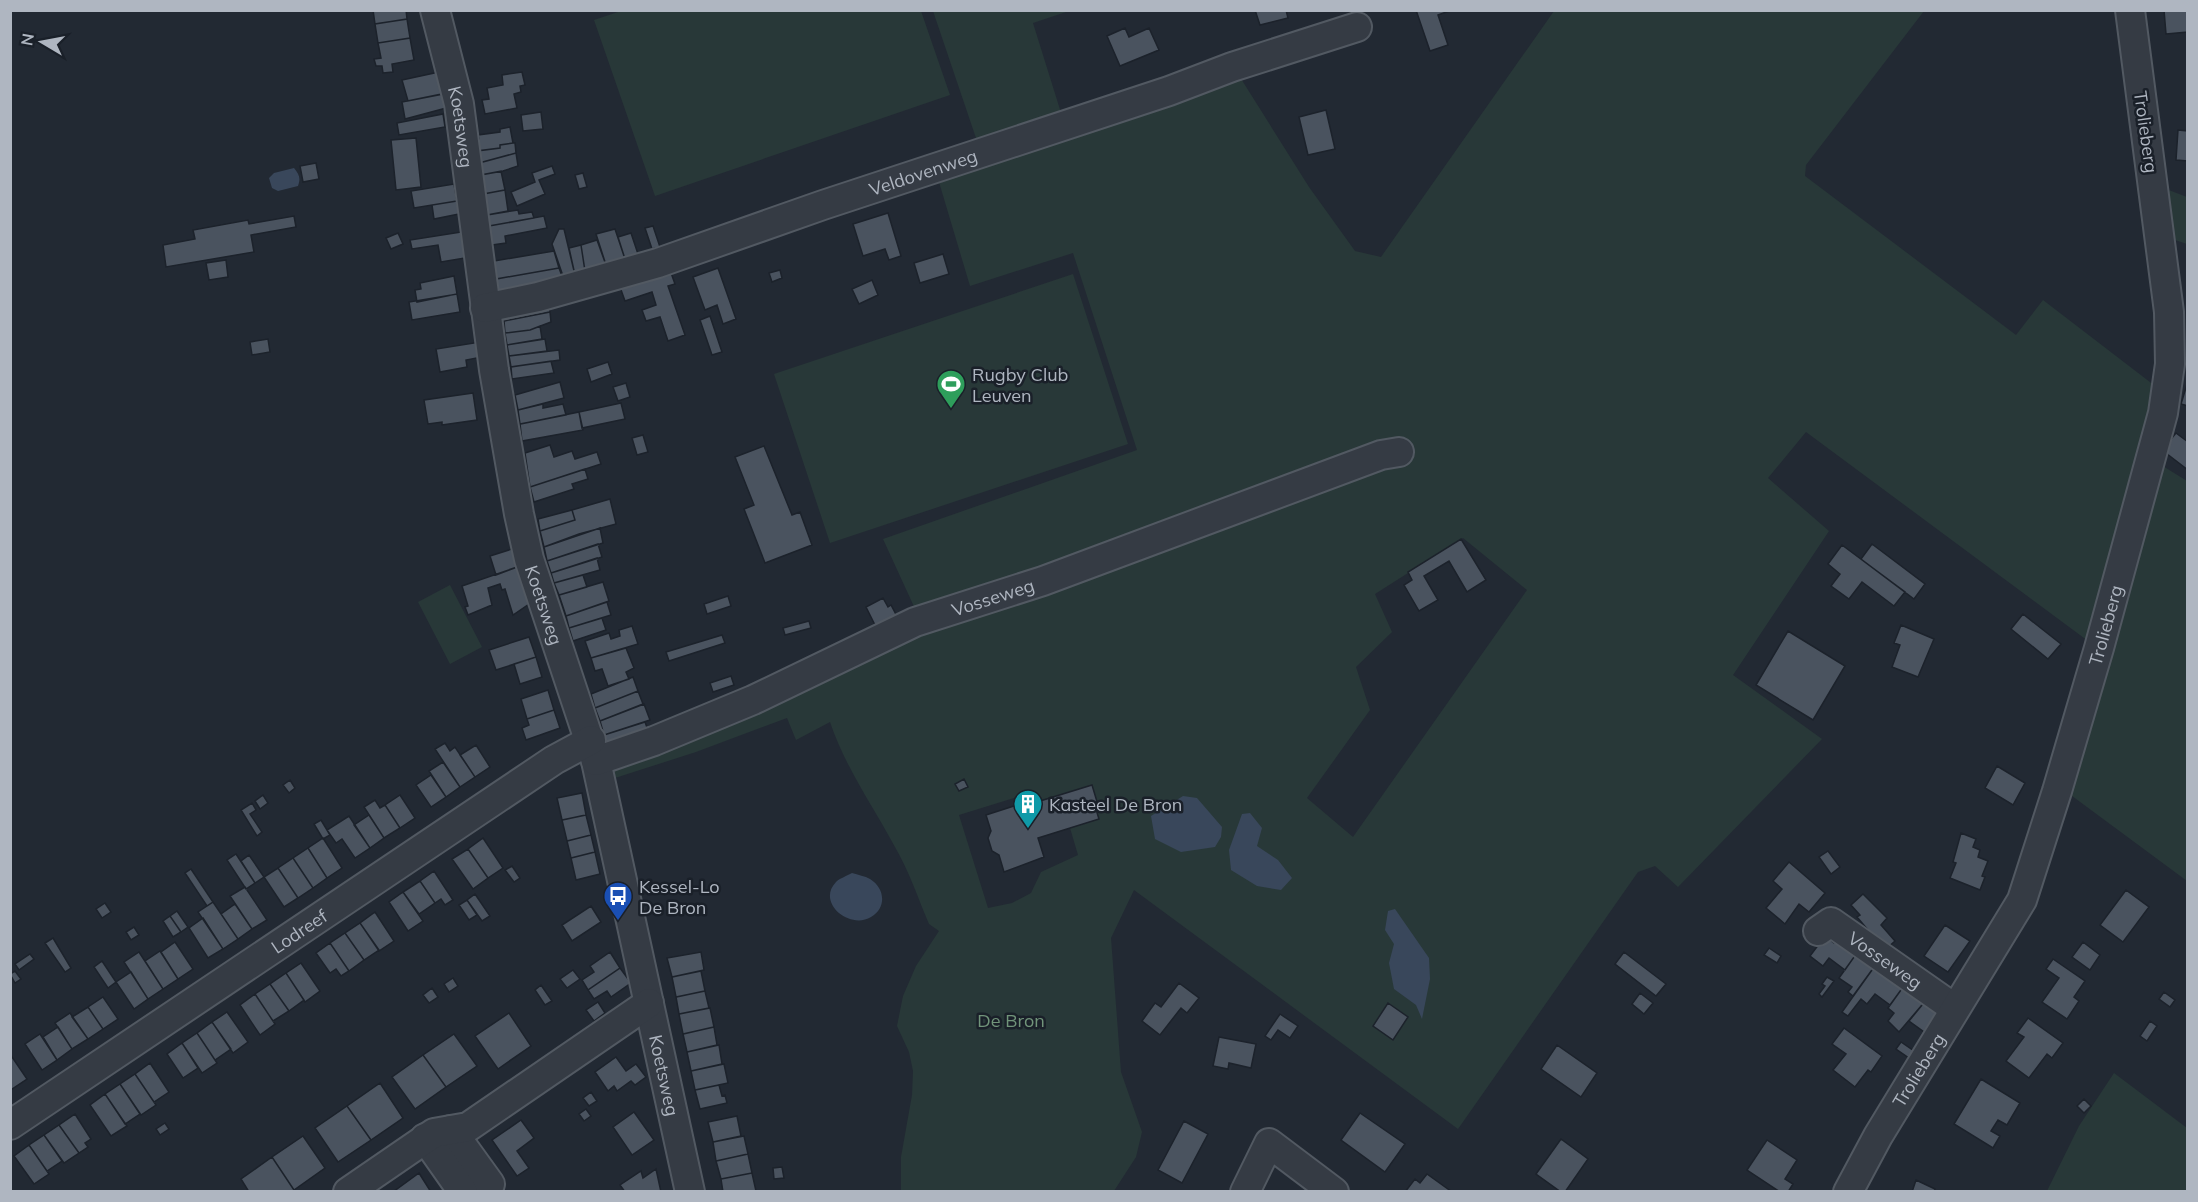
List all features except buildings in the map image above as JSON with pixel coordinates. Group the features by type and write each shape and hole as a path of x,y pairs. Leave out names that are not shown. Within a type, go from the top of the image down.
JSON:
{"street":[{"name":"Koetsweg","path":"435,10 459,104 485,308 510,465 527,548 593,751 690,1191"},
{"name":"Trolieberg","path":"1848,1191 1872,1145 2022,900 2099,648 2163,413 2170,364 2169,312 2130,10"},
{"name":"Veldovenweg","path":"485,308 538,297 658,263 823,205 1357,27"},
{"name":"Vosseweg","path":"593,751 654,741 753,700 915,622 1043,581 1381,455 1399,452"},
{"name":"Lodreef","path":"10,1125 554,760 593,751"},
{"name":"Vosseweg","path":"1818,931 1831,922 1954,1008"},
{"path":"348,1191 438,1134 468,1127 649,1003"},
{"path":"438,1134 463,1191"},
{"path":"438,1134 490,1184 478,1191"},
{"path":"1245,1191 1269,1143 1334,1191"}],"green space":[{"path":"621,11 921,11 950,95 655,196 594,20"},
{"name":"De Bron","path":"933,11 1069,11 1033,23 1067,132 1238,74 1309,187 1355,251 1381,257 1554,11 1924,11 1806,165 1805,176 2016,335 2043,300 2159,389 2158,463 2187,481 2187,881 2068,793 2088,641 1806,432 1768,478 1829,531 1733,675 1822,739 1678,887 1655,866 1638,872 1458,1129 1134,890 1111,938 1121,1072 1142,1132 1136,1157 1114,1191 901,1191 901,1157 912,1095 913,1071 909,1052 897,1026 903,996 916,966 939,931 929,924 905,866 851,771 830,722 796,740 787,718 696,752 615,778 610,763 922,624 883,539 1137,450 1073,253 970,286 936,172 978,144","holes":["1463,538 1527,590 1353,837 1307,798 1370,710 1356,667 1392,632 1375,594","1092,785 1098,805 1095,806 1099,819 1070,828 1078,855 1041,872 1031,893 1012,903 988,908 959,815 1024,795 1027,805"]},
{"path":"2166,189 2187,197 2187,244 2172,239"},
{"name":"Rugby Club Leuven","path":"1073,274 1128,444 830,543 774,374"},
{"path":"450,585 482,647 450,664 418,602"},
{"path":"2114,1073 2187,1128 2187,1191 2047,1191 2079,1126"}],"water":[{"path":"294,168 299,176 298,186 278,191 272,188 269,178 274,173"},
{"path":"1183,796 1197,798 1222,827 1221,837 1215,847 1181,852 1155,839 1151,816"},
{"path":"1250,813 1262,828 1257,846 1278,860 1292,878 1281,890 1257,886 1231,870 1229,850 1242,814"},
{"path":"852,873 870,879 879,887 881,893 880,909 871,917 863,920 845,917 833,906 830,898 831,890 836,882"},
{"path":"1395,909 1429,958 1430,979 1422,1019 1416,1005 1394,989 1389,963 1394,944 1385,930 1388,911"}],"place":[{"name":"Rugby Club Leuven","path":"951,410"},
{"name":"Kasteel De Bron","path":"1028,830"},
{"name":"Kessel-Lo De Bron","path":"618,922"}]}
